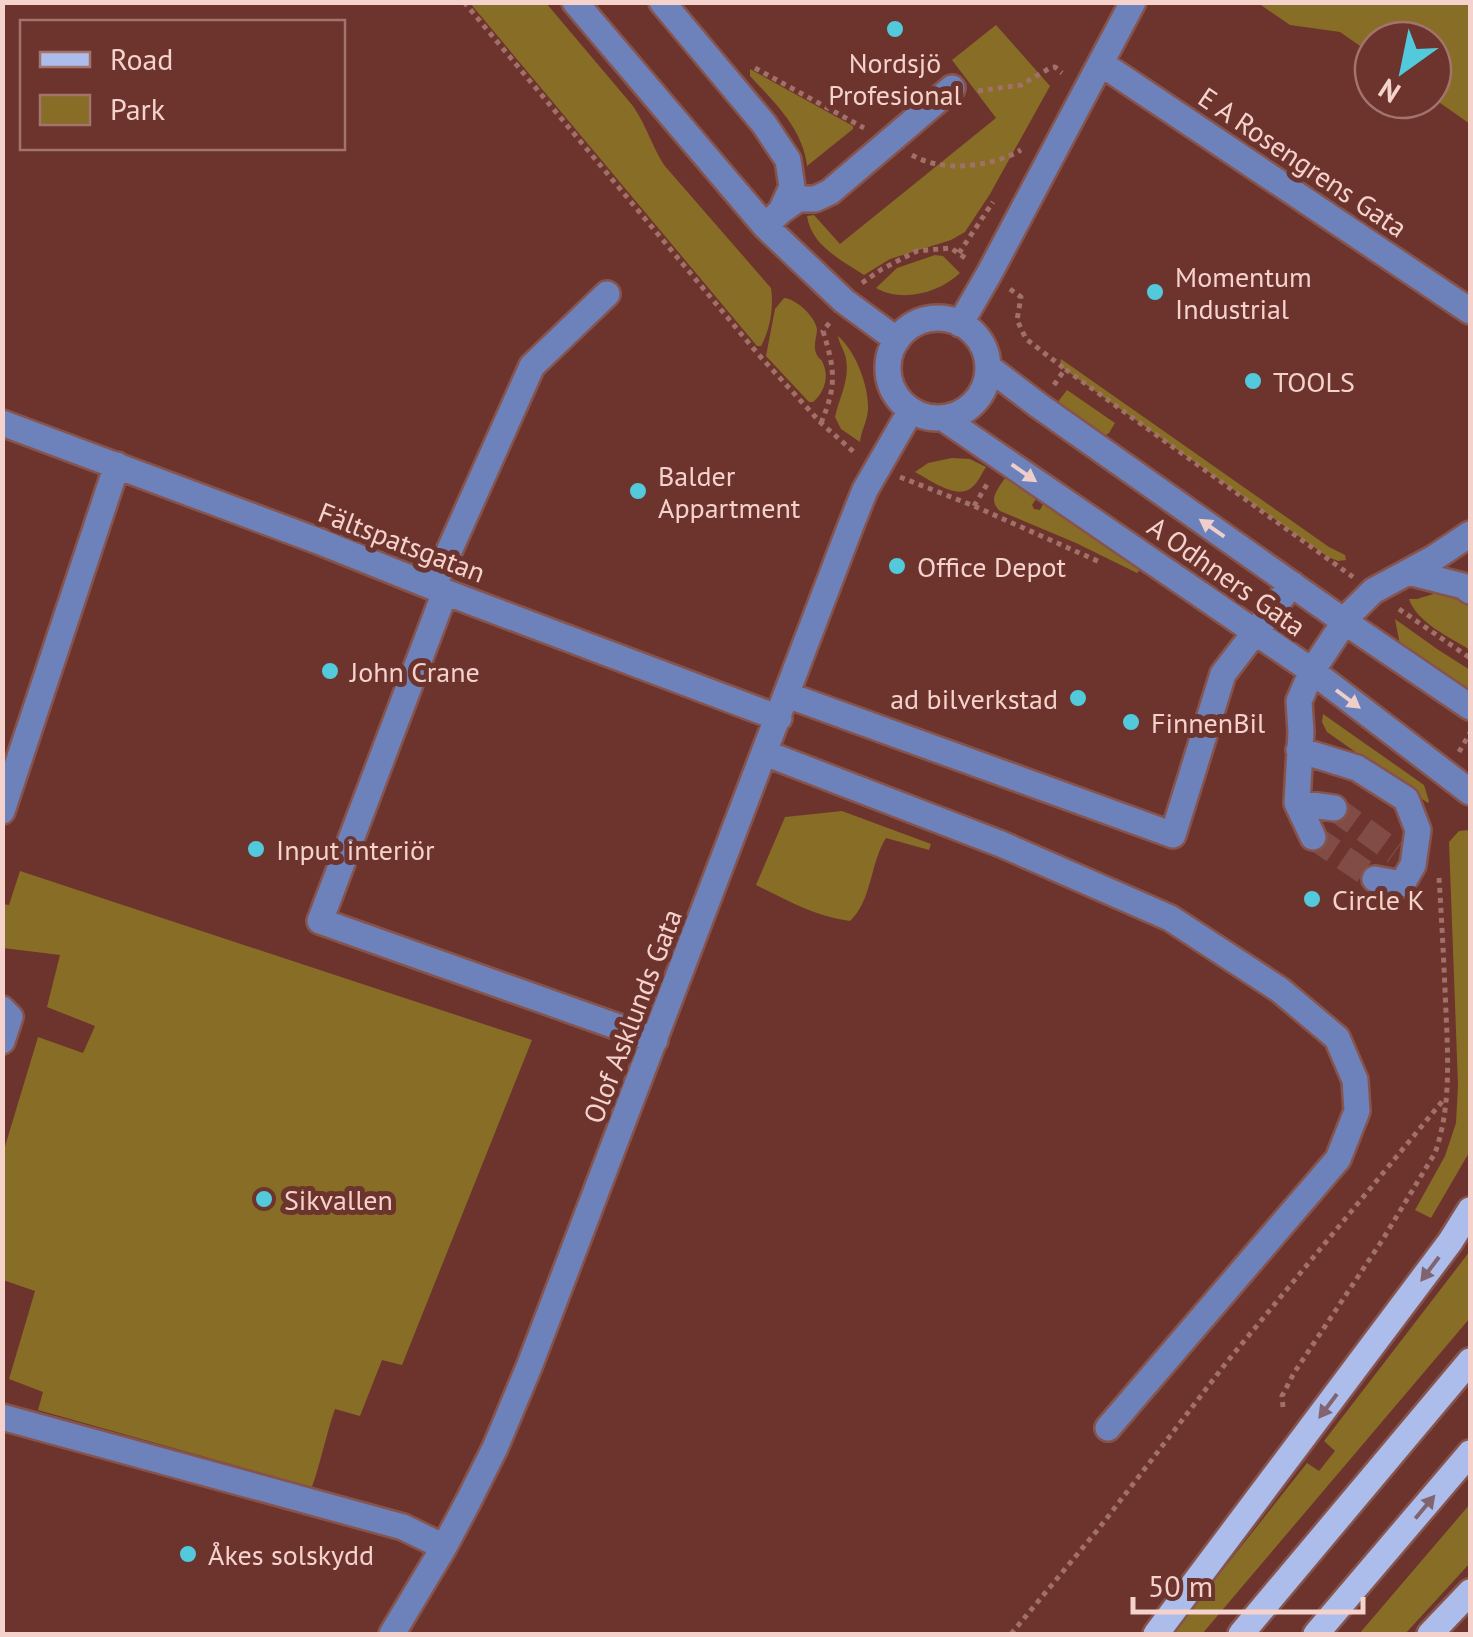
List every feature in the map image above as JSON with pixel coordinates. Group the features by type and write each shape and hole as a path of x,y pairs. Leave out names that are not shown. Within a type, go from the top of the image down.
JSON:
{"main road":[{"path":"1156,1634 1470,1210"},
{"path":"1241,1634 1470,1361"},
{"path":"1316,1634 1470,1453"},
{"path":"1430,1634 1470,1592"}],"street":[{"path":"575,2 844,301 897,340"},
{"path":"662,2 764,124 788,160 792,187 773,218"},
{"path":"911,410 893,391 889,378 891,352 897,340 926,320 960,324 1133,2"},
{"name":"E A Rosengrens Gata","path":"1102,64 1470,311"},
{"path":"773,218 798,199 815,199 830,192 890,140 963,90"},
{"path":"607,294 532,366 439,589 320,921 655,1040"},
{"name":"A Odhners Gata","path":"960,324 980,342 988,367 1038,405 1470,708"},
{"path":"944,418 958,414 980,395 988,367"},
{"name":"A Odhners Gata","path":"911,410 944,418 1312,670 1470,792"},
{"name":"Olof Asklunds Gata","path":"392,1634 444,1548 496,1448 851,525 878,466 911,410"},
{"name":"Fältspatsgatan","path":"2,423 439,589 1172,835 1223,674 1256,632"},
{"path":"2,812 117,464"},
{"path":"1313,837 1297,803 1299,701 1312,670 1345,622 1373,591 1470,535"},
{"path":"1408,572 1470,591"},
{"path":"1256,632 1292,584"},
{"path":"1299,750 1356,768 1406,799 1418,830 1415,862 1402,884 1375,879"},
{"path":"765,753 1001,844 1170,918 1280,990 1337,1038 1355,1080 1357,1111 1338,1159 1108,1428"},
{"path":"1297,803 1334,808"},
{"path":"2,1009 10,1016 2,1041"},
{"path":"2,1417 402,1527 444,1548"}],"path":[{"path":"464,2 745,339 820,423 854,452 903,479 1109,566"},
{"path":"748,65 921,160 959,167 1024,148 1019,158"},
{"path":"963,90 1020,85 1056,67 1063,72 1055,87"},
{"path":"958,254 998,194"},
{"path":"820,423 830,401 834,368 824,331 861,284 917,250 951,248 1021,297 1017,320 1026,339 1065,370"},
{"path":"1283,1407 1282,1396 1294,1373 1435,1152 1444,1121 1448,1055 1415,862"},
{"path":"1011,1634 1446,1095"}],"green space":[{"path":"470,3 546,3 633,106 664,165 771,288 770,318 761,346 757,346"},
{"path":"1258,3 1470,3 1470,124 1453,112 1453,20 1353,20 1353,41 1340,32 1290,25"},
{"path":"996,25 1050,86 965,232 890,259 864,275 821,243 807,216 814,215 840,244 996,118 952,60"},
{"path":"750,69 853,129 807,166 794,128 750,76"},
{"path":"943,256 960,273 942,286 920,294 897,295 876,288 897,268"},
{"path":"784,298 804,309 817,329 815,350 826,376 822,391 813,402 766,356 775,309"},
{"path":"838,336 856,360 866,391 868,410 860,442 841,429 835,417 847,367"},
{"path":"1061,359 1345,555 1346,560 1328,557 1060,366"},
{"path":"1067,390 1115,423 1109,433 1100,439 1054,407"},
{"path":"970,459 986,467 971,488 950,490 915,472 928,463"},
{"path":"1005,478 1036,499 1034,509 1040,510 1043,504 1070,519 1141,569 1137,573 1000,511 994,499"},
{"path":"1443,591 1470,600 1470,650 1427,622 1409,599"},
{"path":"1395,619 1470,670 1470,695 1400,645"},
{"path":"1323,714 1424,785 1428,803 1327,732"},
{"path":"842,811 931,844 929,850 886,838 863,903 850,921 814,912 756,885 785,817"},
{"path":"1470,830 1470,1151 1431,1218 1415,1210 1445,1156 1456,1123 1458,1085 1449,842 1459,831"},
{"path":"20,871 532,1040 402,1365 382,1360 360,1416 335,1409 312,1487 38,1410 43,1392 9,1379 35,1291 3,1280 3,1153 38,1037 83,1053 95,1026 47,1007 60,955 3,948 3,904 9,905"},
{"path":"1470,1251 1470,1318 1202,1634 1172,1634 1307,1463 1319,1471 1335,1451 1324,1441"},
{"path":"1470,1504 1470,1563 1405,1634 1359,1634"}],"tunnel":[{"path":"1334,808 1395,852"},
{"path":"1313,837 1375,879"}],"place":[{"name":"Nordsjö Profesional","path":"895,29"},
{"name":"Momentum Industrial","path":"1155,292"},
{"name":"TOOLS","path":"1253,381"},
{"name":"Balder Appartment","path":"638,491"},
{"name":"Office Depot","path":"897,566"},
{"name":"John Crane","path":"330,671"},
{"name":"ad bilverkstad","path":"1078,698"},
{"name":"FinnenBil","path":"1131,722"},
{"name":"Input interiör","path":"256,849"},
{"name":"Circle K","path":"1312,899"},
{"name":"Sikvallen","path":"264,1199"},
{"name":"Åkes solskydd","path":"188,1554"}]}
